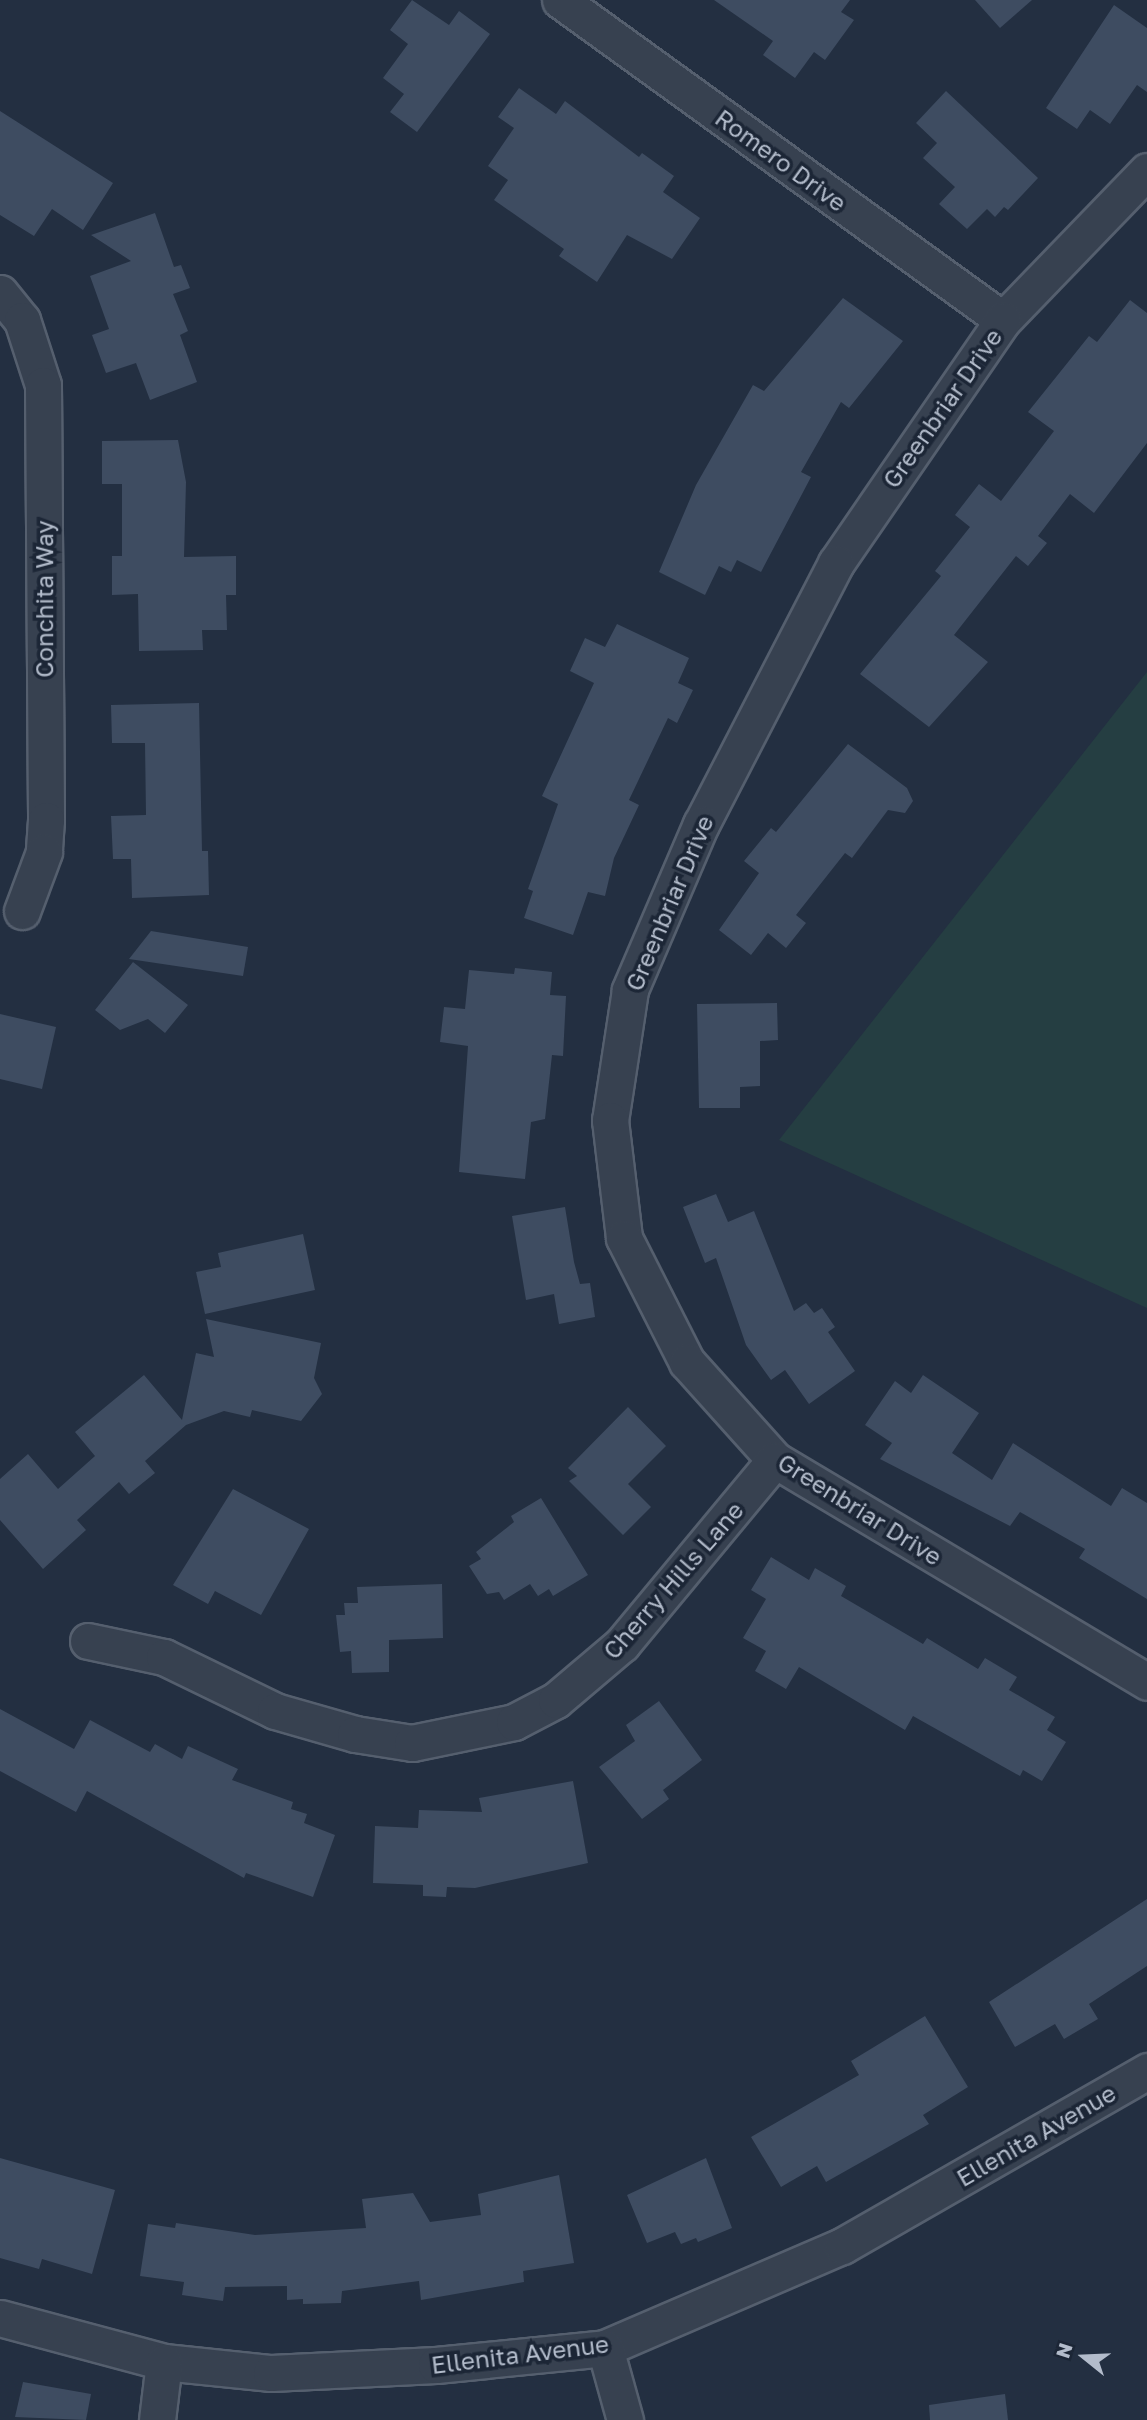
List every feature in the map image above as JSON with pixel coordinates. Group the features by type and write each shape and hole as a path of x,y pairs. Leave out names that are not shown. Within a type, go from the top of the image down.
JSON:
{"street":[{"name":"Romero Drive","path":"559,0 1003,320"},
{"name":"Greenbriar Drive","path":"1147,171 1003,320 836,563 701,824 630,990 610,1120 624,1238 688,1362 775,1460 1147,1682"},
{"name":"Conchita Way","path":"0,293 22,320 43,385 46,820 44,852 22,911"},
{"name":"Cherry Hills Lane","path":"88,1641 164,1657 275,1711 355,1734 412,1743 514,1722 556,1700 622,1644 775,1460"},
{"name":"Ellenita Avenue","path":"0,2318 164,2362 271,2373 436,2365 605,2348 842,2246 1147,2071"},
{"path":"605,2348 625,2420"},
{"path":"157,2420 164,2362"}],"green space":[{"path":"1147,672 1147,1308 779,1140"}],"building":[{"path":"412,0 449,25 459,11 490,34 417,132 390,112 404,94 383,78 408,44 390,30"},
{"path":"714,0 850,0 841,12 854,20 825,60 814,52 795,78 763,55 773,41"},
{"path":"975,0 1032,0 1000,28"},
{"path":"1114,5 1147,28 1147,92 1137,85 1110,124 1090,110 1077,129 1046,108"},
{"path":"519,88 556,114 565,101 639,157 642,153 674,176 663,192 700,218 672,259 627,235 597,282 559,256 564,249 494,200 508,180 488,166 514,128 498,117"},
{"path":"946,91 1038,178 1008,210 1004,207 995,217 987,209 967,229 939,204 955,187 923,158 937,143 916,123"},
{"path":"0,111 113,183 83,230 52,209 34,236 0,215"},
{"path":"155,213 174,267 181,265 190,288 173,294 188,331 180,335 197,382 150,400 136,363 106,373 92,335 109,329 90,276 131,261 91,235"},
{"path":"843,298 903,341 849,408 841,402 801,472 811,477 761,572 737,560 731,572 719,566 705,595 659,572 696,485 753,385 764,391"},
{"path":"1130,300 1147,313 1147,443 1094,513 1070,494 1038,536 1047,543 1028,566 1016,556 954,635 988,662 929,727 860,674 941,576 935,571 970,527 955,515 979,484 1001,501 1054,431 1028,412 1089,336 1097,342"},
{"path":"178,440 186,482 184,557 236,556 236,595 226,595 227,630 202,630 203,650 139,651 138,594 112,595 112,556 122,556 122,484 102,484 102,441"},
{"path":"617,624 689,658 678,683 693,690 677,723 668,718 629,800 639,805 614,858 605,896 588,892 573,935 524,918 533,891 528,889 558,804 542,796 594,683 570,671 585,638 605,647"},
{"path":"199,703 202,851 208,851 209,895 132,898 131,859 113,859 111,816 146,815 145,743 112,743 111,705"},
{"path":"848,744 907,788 913,801 905,813 888,810 852,858 845,853 796,915 806,923 786,948 768,933 751,955 719,930 759,873 744,861 771,828 776,832"},
{"path":"151,931 248,947 243,976 129,959"},
{"path":"133,962 188,1005 165,1033 148,1019 120,1030 95,1010"},
{"path":"515,968 552,972 550,995 566,996 563,1056 552,1055 545,1119 531,1122 525,1179 459,1172 468,1046 440,1042 444,1007 465,1009 469,970 514,974"},
{"path":"777,1003 778,1040 760,1041 760,1086 740,1087 740,1108 699,1108 697,1004"},
{"path":"0,1014 56,1027 42,1089 0,1079"},
{"path":"716,1194 728,1222 754,1211 794,1311 806,1303 814,1313 822,1308 835,1327 828,1332 855,1371 809,1404 785,1370 771,1380 746,1345 716,1258 705,1263 683,1207"},
{"path":"565,1207 580,1284 590,1283 595,1317 559,1324 554,1294 526,1300 512,1216"},
{"path":"303,1234 315,1290 205,1314 196,1272 221,1267 218,1253"},
{"path":"206,1319 321,1343 314,1378 322,1394 301,1421 252,1410 250,1417 224,1411 186,1425 145,1461 155,1473 129,1494 119,1482 77,1520 86,1530 43,1569 0,1520 0,1479 28,1454 58,1489 95,1456 75,1432 144,1375 182,1420 196,1353 214,1357"},
{"path":"923,1375 979,1413 952,1453 992,1480 1013,1443 1111,1506 1122,1488 1147,1503 1147,1599 1079,1558 1085,1549 1020,1512 1010,1526 880,1459 892,1443 865,1425 895,1381 911,1393"},
{"path":"628,1407 666,1446 628,1484 651,1507 623,1535 569,1481 577,1476 568,1468"},
{"path":"233,1489 309,1529 261,1615 215,1591 208,1604 173,1585"},
{"path":"541,1498 588,1575 553,1596 549,1589 538,1596 530,1584 504,1600 499,1592 487,1594 469,1566 481,1559 476,1552 514,1522 511,1516"},
{"path":"771,1557 809,1580 815,1568 846,1586 841,1596 923,1644 927,1638 978,1669 985,1658 1017,1677 1009,1690 1055,1717 1047,1730 1066,1742 1042,1781 1023,1770 1020,1776 913,1716 905,1730 799,1667 786,1689 755,1671 766,1651 743,1638 766,1599 751,1590"},
{"path":"442,1584 443,1638 389,1640 389,1672 352,1673 351,1651 340,1652 336,1615 345,1615 344,1603 358,1603 357,1587"},
{"path":"659,1701 702,1760 663,1790 669,1799 642,1819 599,1767 635,1741 626,1725"},
{"path":"0,1709 74,1749 90,1720 150,1752 155,1744 182,1759 188,1746 238,1769 232,1780 293,1802 291,1809 307,1814 304,1823 335,1835 313,1897 246,1873 244,1878 87,1791 76,1812 0,1771"},
{"path":"573,1781 588,1863 475,1888 447,1887 446,1897 423,1896 423,1885 373,1883 375,1826 418,1828 419,1810 482,1812 479,1798"},
{"path":"1147,1899 1147,1966 1089,2004 1098,2019 1064,2039 1055,2024 1015,2047 989,2002"},
{"path":"925,2016 968,2087 923,2115 929,2124 826,2182 817,2166 781,2187 751,2137 859,2075 851,2061"},
{"path":"0,2158 115,2190 92,2274 42,2259 39,2269 0,2258"},
{"path":"706,2158 732,2228 698,2242 696,2238 681,2244 675,2232 647,2243 627,2195"},
{"path":"559,2175 574,2263 523,2271 524,2282 421,2300 419,2281 342,2291 341,2303 303,2304 303,2299 287,2300 287,2286 225,2287 223,2301 182,2295 184,2282 140,2276 148,2224 175,2228 176,2223 255,2235 366,2228 362,2199 413,2193 430,2222 481,2215 478,2194"},
{"path":"23,2382 91,2394 86,2420 15,2417"},
{"path":"1005,2394 1008,2420 930,2420 929,2405"}]}
